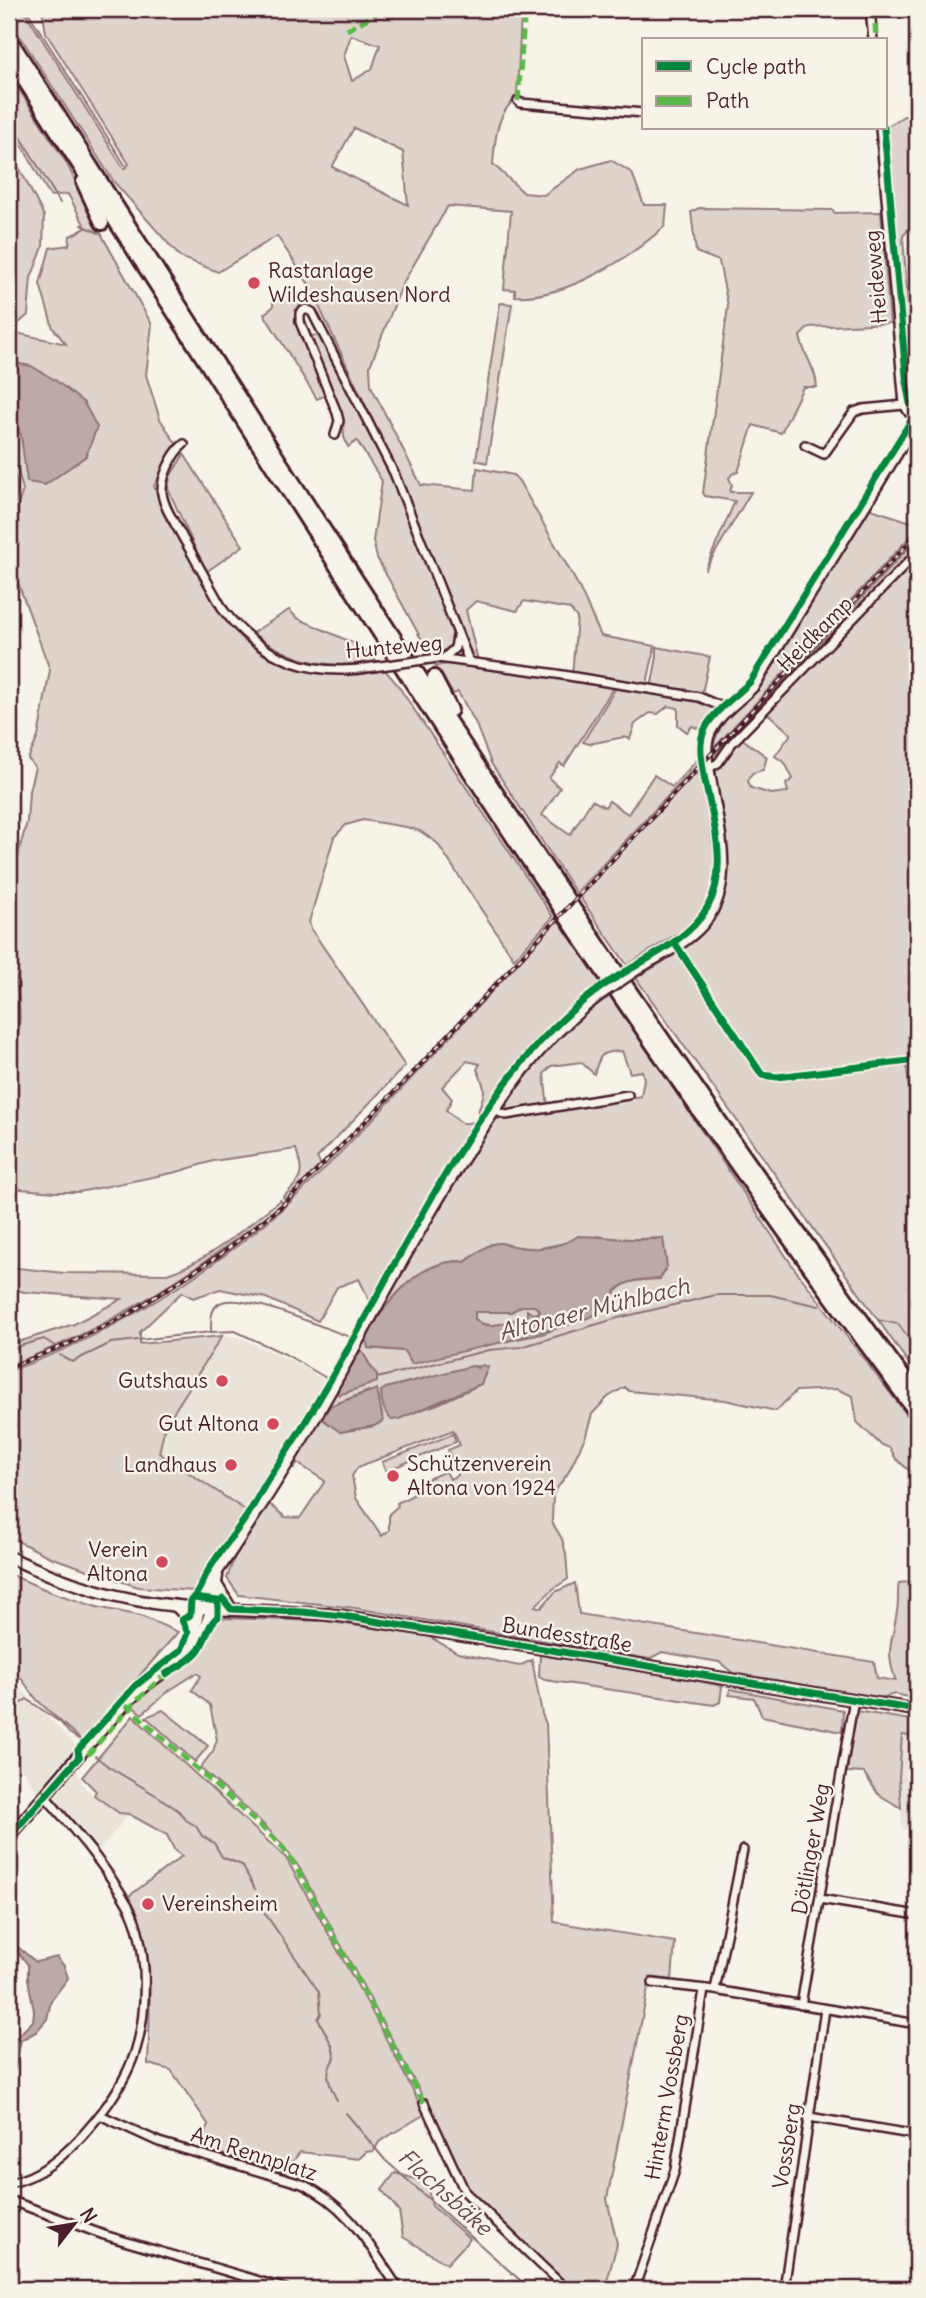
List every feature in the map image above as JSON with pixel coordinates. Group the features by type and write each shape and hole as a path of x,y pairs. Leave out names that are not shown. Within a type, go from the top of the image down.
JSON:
{"highway":[{"path":"9,38 468,749 659,1035 917,1395"},
{"path":"9,57 552,895 777,1222 917,1413"},
{"path":"81,168 83,184 102,223"},
{"path":"434,677 464,734 468,749"}],"main road":[{"path":"9,1837 125,1704 191,1647 204,1630 210,1582 322,1406 418,1231 493,1110 539,1049 603,992 676,946 697,930 708,917 718,897 723,861 707,739 716,722 754,685 917,419"},
{"name":"Bundesstraße","path":"9,1558 51,1576 95,1590 176,1606 343,1616 917,1710"},
{"path":"191,1647 194,1631 216,1584 217,1572"},
{"path":"216,1584 231,1609"},
{"path":"176,1606 187,1617 194,1631"}],"street":[{"path":"870,9 873,38"},
{"path":"518,101 546,106 642,113"},
{"name":"Heideweg","path":"880,130 904,405"},
{"path":"335,435 339,422 337,413 300,322 300,313 306,309 312,312 394,473 469,661"},
{"path":"805,445 824,454 854,412 863,409 904,405 917,419"},
{"name":"Hunteweg","path":"184,444 179,448 162,484 163,496 171,515 224,611 246,637 276,657 298,664 338,670 441,658 469,661 699,697 720,706 725,713"},
{"name":"Heidkamp","path":"709,768 714,767 732,743 917,553"},
{"path":"441,658 455,648 457,636"},
{"path":"493,1110 506,1115 628,1095"},
{"name":"Dötlinger Weg","path":"801,2005 854,1699"},
{"path":"9,2183 34,2174 57,2159 80,2139 118,2090 140,2037 145,1993 143,1951 138,1927 130,1909 90,1849 45,1796"},
{"path":"715,1990 743,1850"},
{"path":"820,1899 917,1915"},
{"name":"Hinterm Vossberg","path":"653,1983 715,1990 917,2024"},
{"name":"Hinterm Vossberg","path":"635,2289 675,2170 704,1990"},
{"name":"Vossberg","path":"784,2289 825,2009"},
{"path":"424,2103 465,2192 566,2289"},
{"name":"Am Rennplatz","path":"100,2115 159,2142 302,2184 323,2194 349,2217 399,2289"},
{"path":"809,2118 917,2135"},
{"path":"9,2200 104,2235 286,2289"}],"shaded area":[{"path":"9,9 23,9 124,169 129,164 46,33 42,9 519,9 517,97 501,119 493,164 524,193 544,195 580,169 611,160 632,173 644,205 667,205 665,226 615,263 575,284 534,295 515,296 515,290 504,289 511,211 448,206 403,283 370,366 371,386 421,485 475,490 477,468 513,475 519,481 578,585 601,636 655,646 647,687 572,675 577,618 570,609 524,601 517,611 476,601 466,610 478,661 474,661 464,645 405,489 308,283 277,236 218,272 180,257 114,182 9,19","holes":["351,35 380,45 372,69 352,81 344,56","354,128 403,152 408,205 332,167"]},
{"path":"9,74 67,164 104,239 152,325 146,375 160,419 177,445 154,486 160,503 221,612 243,640 266,656 298,669 338,673 385,670 553,917 514,959 437,843 420,831 363,820 346,825 334,837 309,922 311,929 405,1066 317,1158 321,1165 285,1200 283,1197 300,1176 296,1149 213,1161 177,1172 79,1192 9,1188 9,1056 18,1036 19,1013 18,985 9,952 9,887 27,822 29,791 35,767 28,759 38,737 50,670 9,558 9,532 23,490 9,450 9,335 12,332 66,344 53,328 40,284 50,248 69,245 70,236 86,228 68,194 50,196 9,122"},
{"path":"917,115 917,219 903,236 909,317 917,356 917,402 909,397 888,126 904,116"},
{"path":"9,148 44,216 43,247 31,278 28,315 9,332"},
{"path":"699,208 881,212 890,323 809,327 800,336 817,387 803,387 781,433 753,425 738,472 729,478 732,485 730,492 751,492 705,570 735,501 705,496 703,493 728,306 719,261 696,252 691,212"},
{"path":"295,285 301,302 297,316 326,395 317,399 264,314 273,307 273,300"},
{"path":"500,303 512,304 487,463 476,460"},
{"path":"320,335 399,492 454,633 454,643 441,656 430,655 377,558 373,541 382,481 357,441 348,447 344,437 343,419 309,336"},
{"path":"184,454 243,546 206,572 168,489 170,477"},
{"path":"868,508 917,524 917,529 713,749 722,725 752,693"},
{"path":"917,529 917,539 701,768 702,774 586,888 412,1078 288,1204 209,1265 128,1317 47,1357 9,1371 9,1365 96,1328 180,1279 282,1203 280,1200 283,1197 285,1199 363,1122"},
{"path":"917,539 917,550 718,761 712,762 710,759"},
{"path":"917,557 917,1058 906,1060 917,1156 917,1375 636,978 673,956 699,936 716,915 722,901 727,871 726,856 714,790 716,772 721,761 741,738 767,757 763,770 752,773 748,781 751,788 771,794 788,792 786,784 793,779 785,763 775,756 791,734 766,712"},
{"path":"289,610 297,618 362,647 377,661 342,665 311,661 282,651 252,633"},
{"path":"657,647 710,657 702,693 651,688"},
{"path":"459,662 615,685 564,766 560,763 549,778 560,788 542,815 570,835 592,800 605,807 609,801 628,814 654,775 672,787 698,759 699,763 576,893 491,763 475,722 458,692 453,694 435,666"},
{"path":"617,686 699,700 710,704 715,712 703,730 692,726 687,732 678,725 678,708 668,706 658,714 650,713 635,724 630,739 624,737 589,744 583,742"},
{"path":"697,772 698,776 702,774 715,860 716,877 711,896 691,925 627,965 579,896"},
{"path":"560,921 602,982 553,1026 503,1085 427,1203 370,1302 359,1279 337,1287 318,1321 266,1298 220,1289 193,1298 182,1292 140,1332 140,1344 222,1336 165,1426 159,1453 248,1512 195,1591 138,1587 50,1557 9,1537 9,1371 83,1341 120,1322 192,1278 259,1229 300,1193 371,1121 555,923","holes":["467,1061 480,1064 477,1069 484,1091 477,1119 464,1123 446,1110 452,1099 442,1087"]},
{"path":"611,996 794,1268 917,1428 917,1477 896,1459 890,1448 880,1444 857,1422 853,1396 837,1389 796,1391 776,1411 725,1400 629,1391 625,1387 608,1397 592,1414 586,1435 568,1473 553,1494 552,1522 562,1539 568,1579 535,1606 541,1608 555,1592 575,1583 579,1614 874,1662 877,1678 896,1681 890,1646 898,1607 899,1583 917,1581 917,1699 895,1694 880,1698 733,1673 719,1662 662,1652 649,1659 355,1608 239,1595 227,1578 237,1550 267,1502 285,1517 300,1518 325,1481 297,1463 294,1468 289,1465 401,1269 491,1120 641,1096 644,1079 642,1071 630,1073 622,1051 615,1051 602,1055 594,1074 581,1062 551,1066 544,1074 548,1107 508,1112 504,1110 550,1045 594,1006","holes":["598,1236 616,1240 662,1238 660,1279 625,1284 614,1293 604,1311 542,1334 454,1352 412,1364 404,1351 368,1348 367,1337 375,1322 397,1294 428,1269 452,1261 465,1262 491,1244 536,1249","360,1351 373,1371 376,1382 337,1391","472,1366 488,1367 481,1384 438,1404 392,1420 386,1388","368,1391 378,1394 383,1421 374,1426 340,1432 330,1406","453,1430 460,1445 448,1450 458,1475 450,1479 446,1471 411,1486 415,1494 397,1503 398,1506 389,1514 389,1530 382,1536 356,1498 352,1476 358,1467"]},
{"path":"280,1200 283,1203 219,1252 152,1296 83,1334 9,1365 9,1345 74,1324 122,1299 24,1292 9,1288 9,1267 64,1273 167,1274 212,1252"},
{"path":"521,1306 534,1306 540,1310 538,1313 505,1323 489,1325 475,1319 474,1312 511,1312"},
{"path":"222,1336 238,1337 301,1365 327,1382 248,1512 159,1453 165,1426"},
{"path":"453,1434 456,1442 386,1471 382,1462"},
{"path":"9,1574 51,1592 97,1607 141,1616 178,1632 82,1741 37,1700 21,1678 15,1680 9,1672"},
{"path":"215,1619 324,1621 428,1636 458,1653 519,1666 532,1660 546,1724 554,1922 675,1942 672,1980 650,1977 607,2199 617,2244 605,2289 568,2288 468,2191 426,2103 300,1869 267,1828 200,1768 213,1751 217,1740 210,1705 192,1690 201,1676 197,1673 170,1690 142,1714 132,1706 197,1654"},
{"path":"540,1655 722,1686 720,1702 714,1705 545,1680 539,1677"},
{"path":"9,1672 22,1690 76,1746 54,1771 39,1794 21,1768 9,1777"},
{"path":"730,1689 843,1710 842,1732 762,1716 754,1698 729,1695"},
{"path":"163,1710 208,1746 195,1762 146,1717"},
{"path":"856,1711 917,1721 917,1737 902,1735 899,1778 901,1808 878,1794 864,1773 847,1772"},
{"path":"133,1716 286,1858 369,2006 425,2114 379,2142 374,2151 366,2152 359,2159 300,2152 285,2172 201,2148 208,2124 171,2070 148,2064 150,2000 147,1957 143,1936 129,1896 182,1856 175,1851 167,1835 129,1814 119,1813 94,1795 96,1791 82,1777"},
{"path":"902,1734 917,1737 917,1831 902,1828 899,1778"},
{"path":"77,1770 87,1790 118,1813 129,1814 97,1853 52,1801"},
{"path":"395,2173 426,2182 432,2206 470,2239 447,2264 403,2237 399,2211 382,2190"}],"water":[{"path":"9,362 31,366 55,380 84,403 97,427 86,456 45,485 27,482 21,435 9,415"},
{"path":"9,457 17,489 9,522"},
{"path":"9,952 20,1019 15,1045 9,1056"},
{"path":"578,1236 663,1238 667,1266 660,1279 636,1280 620,1287 605,1311 534,1334 412,1364 404,1351 368,1348 371,1330 385,1308 403,1288 424,1271 447,1262 465,1262 496,1243 539,1248 556,1246","holes":["522,1306 534,1306 540,1310 538,1313 533,1314 527,1310 527,1316 500,1324 487,1325 475,1319 475,1312 511,1312"]},
{"path":"360,1350 377,1374 377,1382 339,1395 337,1391"},
{"path":"483,1365 488,1367 481,1384 399,1419 392,1420 385,1411 381,1391 386,1388"},
{"path":"377,1389 383,1421 374,1426 340,1432 322,1419 330,1406"},
{"path":"14,1944 36,1962 57,1957 68,1978 51,2001 47,2019 36,2032 21,2040 15,2069 9,2076 9,2031 11,2043 33,2021 34,2011 28,1965 15,1948 9,1955 9,1947"}],"waterway":[{"path":"26,9 125,165"},
{"path":"9,117 60,203"},
{"path":"82,225 99,233"},
{"name":"Altonaer Mühlbach","path":"377,1378 489,1350 521,1347 618,1318 716,1295 770,1295 819,1306"},
{"name":"Altonaer Mühlbach","path":"60,1355 72,1362 111,1343 211,1332 214,1308 220,1303 231,1301 264,1306 350,1337"},
{"name":"Altonaer Mühlbach","path":"878,1320 898,1324 917,1348"},
{"path":"212,1332 235,1331 285,1354 328,1379"},
{"name":"Altonaer Mühlbach","path":"9,1352 19,1346 44,1339 55,1346"},
{"name":"Flachsbäke","path":"9,1709 27,1699 80,1740"},
{"name":"Flachsbäke","path":"95,1756 179,1811 186,1820 196,1826 202,1836 214,1843 222,1857 242,1865 255,1889"},
{"name":"Flachsbäke","path":"260,1906 319,1992 321,2014 318,2019 332,2045 335,2058 328,2073 337,2100"},
{"name":"Flachsbäke","path":"346,2113 385,2160 530,2289"}],"railway":[{"path":"9,1368 68,1344 127,1315 221,1254 283,1205 409,1077 917,534"}],"marked path":[{"path":"347,30 384,9"},
{"path":"518,101 524,20 522,9"},
{"path":"874,9 876,38"},
{"path":"79,1752 79,1757 85,1758 130,1707 162,1677"},
{"path":"125,1704 279,1843 295,1865 424,2103"}],"cycle path":[{"path":"884,130 907,387 910,403 917,408"},
{"path":"79,1757 78,1750 135,1686 181,1650 188,1633 182,1620 190,1615 191,1600 304,1425 414,1228 505,1084 537,1045 573,1009 613,979 673,943 698,921 707,908 714,893 718,859 715,825 702,759 701,742 704,731 718,711 750,682 917,411"},
{"path":"674,942 762,1075 777,1077 917,1060"},
{"path":"166,1674 195,1655 218,1617 218,1601 194,1598"},
{"path":"223,1599 231,1609 343,1616 917,1710"},
{"path":"9,1837 79,1757"}],"place":[{"name":"Rastanlage Wildeshausen Nord","path":"254,283"},
{"name":"Gutshaus","path":"222,1381"},
{"name":"Gut Altona","path":"273,1424"},
{"name":"Landhaus","path":"231,1465"},
{"name":"Schützenverein Altona von 1924","path":"393,1476"},
{"name":"Verein Altona","path":"162,1562"},
{"name":"Vereinsheim","path":"148,1904"}]}
